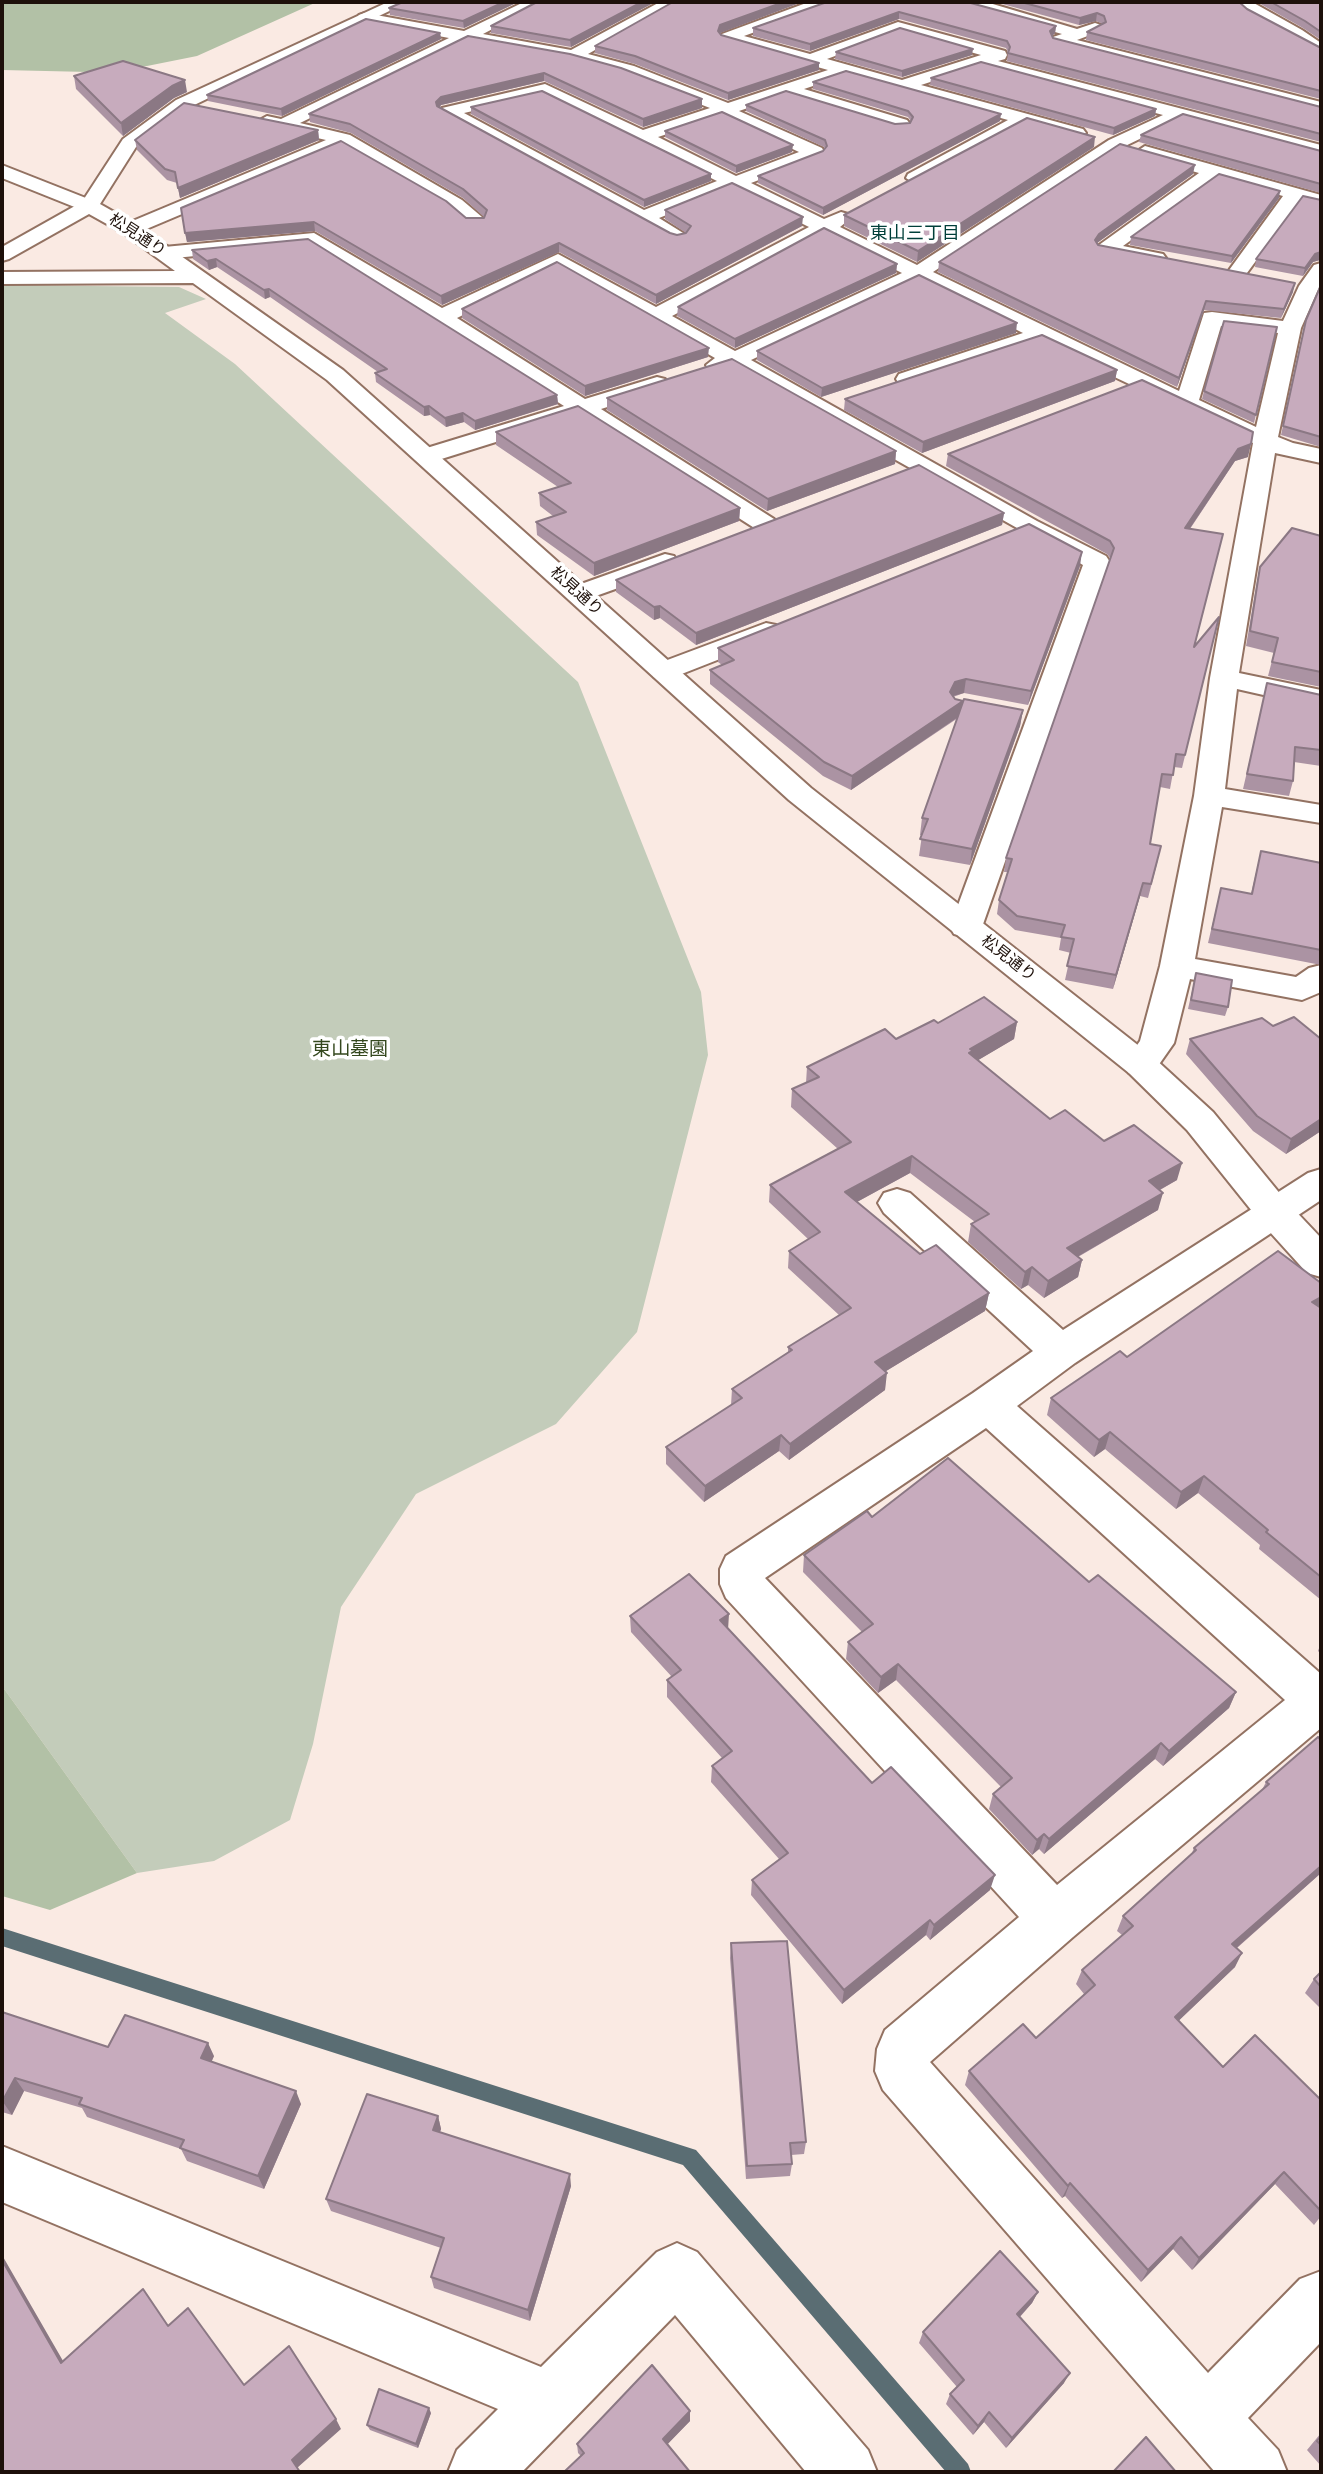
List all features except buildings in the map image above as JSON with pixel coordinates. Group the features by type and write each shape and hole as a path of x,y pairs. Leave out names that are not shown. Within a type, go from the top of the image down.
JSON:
{"street":[{"name":"松見通り","path":"400,2 195,106 129,143 89,206 130,229 335,375 800,794 1141,1065 1200,1121 1273,1211 1321,1264"},
{"path":"283,125 536,2"},
{"path":"573,55 671,2"},
{"path":"822,2 727,37 1321,201"},
{"path":"978,2 973,4 1087,31 1059,40 1321,107"},
{"path":"1239,3 1296,12"},
{"path":"1239,3 1296,33 1321,50"},
{"path":"365,18 573,55 628,69 726,110 815,152 644,216"},
{"path":"810,60 898,27 999,55 904,85"},
{"path":"980,61 1321,151"},
{"path":"644,136 844,70"},
{"path":"678,236 448,112 545,89 1142,382 1286,449 1321,456"},
{"path":"786,89 901,124"},
{"path":"697,371 736,359 920,272 1115,144 1178,114"},
{"path":"245,117 344,139 455,204 475,221"},
{"path":"895,188 1024,118"},
{"path":"130,229 344,139"},
{"path":"2,171 89,206"},
{"path":"1172,261 1106,249 1214,171"},
{"path":"1237,273 1295,194"},
{"path":"2,255 89,206"},
{"path":"657,315 860,208"},
{"path":"164,253 314,239 765,524"},
{"path":"441,317 558,260 1028,526 1097,562 1029,717 966,927"},
{"path":"1211,268 1261,277"},
{"path":"2,278 197,277"},
{"path":"1141,1065 1157,1043 1177,966 1209,796 1224,678 1265,440 1290,328 1305,279"},
{"path":"1187,403 1212,317 1290,328"},
{"path":"887,386 1042,334"},
{"path":"426,456 672,379"},
{"path":"1116,391 1142,382"},
{"path":"822,407 848,399"},
{"path":"896,475 948,456"},
{"path":"740,534 791,514"},
{"path":"1003,536 1028,526"},
{"path":"579,594 690,552"},
{"path":"664,671 790,621"},
{"path":"1224,678 1321,699"},
{"path":"1209,796 1321,814"},
{"path":"1177,966 1302,989 1321,976"},
{"path":"1055,1919 742,1584 742,1569 988,1405 1061,1352 1321,1182"},
{"path":"897,1203 1061,1352"},
{"path":"988,1405 1320,1702 1055,1919 904,2049 902,2071 1256,2472"},
{"path":"2,2174 550,2401"},
{"path":"479,2472 677,2272 846,2472"},
{"path":"1207,2417 1321,2300"}],"green space":[{"path":"2,2 317,2 197,56 147,66 89,72 2,70"},
{"name":"東山墓園","path":"2,285 179,287 206,299 165,313 235,364 578,682 701,992 708,1055 637,1332 556,1424 416,1494 341,1607 313,1744 290,1820 214,1861 137,1873 2,1686"},
{"path":"2,1686 137,1873 50,1910 2,1896"}],"waterway":[{"path":"2,1937 689,2157 960,2472"}],"district":[{"name":"東山三丁目","path":"915,235"}]}
